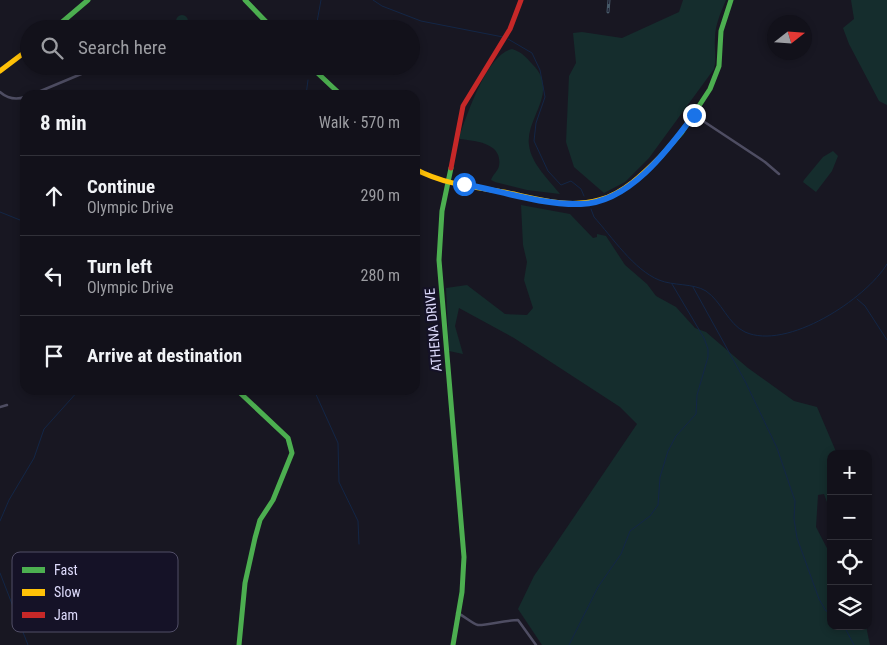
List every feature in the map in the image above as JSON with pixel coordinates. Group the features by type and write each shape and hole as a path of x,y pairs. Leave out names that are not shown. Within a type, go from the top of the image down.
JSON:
{"street":[{"path":"65,20 88,0"},
{"path":"245,0 264,20"},
{"name":"ATHENA DRIVE","path":"453,645 462,592 464,556 439,260 440,225 462,106 471,88 510,33 522,0"},
{"path":"420,172 447,181 555,202 581,204 599,201 618,194 637,179 664,152 694,115 719,68 721,27 731,0"},
{"path":"0,72 20,56"},
{"path":"43,90 79,75"},
{"path":"320,75 336,90"},
{"path":"0,92 5,97 20,99"},
{"path":"694,115 765,162 779,174"},
{"path":"240,645 245,583 255,538 260,520 273,500 292,453 288,438 242,395"},
{"path":"0,408 8,405"},
{"path":"457,613 483,626 505,620 518,620 536,645"}],"green space":[{"path":"683,0 726,0 716,28 714,69 649,158 625,182 604,193 574,167 566,142 569,76 576,63 573,33 582,32 622,38 679,12"},
{"path":"851,0 887,0 887,105 879,101 849,44 843,28 854,19"},
{"path":"180,15 184,15 188,19 176,20"},
{"path":"512,49 526,57 540,75 543,95 529,135 530,152 546,178 560,194 527,190 491,180 499,166 497,152 480,142 460,139 468,113 487,73 494,61 503,53"},
{"path":"833,151 838,156 832,171 816,192 803,182 823,157"},
{"path":"521,205 570,214 593,238 597,237 597,234 606,236 625,265 647,284 656,296 676,307 695,328 706,332 748,368 794,401 817,407 835,450 827,450 827,502 824,494 818,495 816,527 827,548 827,630 867,630 870,645 542,645 518,609 534,576 637,424 620,407 514,338 459,308 455,326 463,354 449,351 446,288 467,285 505,314 527,315 533,308 524,280 527,262 523,245"}],"waterway":[{"path":"317,20 321,0"},
{"path":"373,0 382,6 418,20"},
{"path":"420,21 503,37"},
{"path":"508,39 532,53 540,70 545,97 536,123 534,141 548,171 561,185 571,181 581,189 584,196"},
{"path":"307,90 308,80"},
{"path":"591,209 594,217 641,269 659,280 701,288 712,296 739,328 745,332 762,336 782,334 803,328 824,318 862,292 877,278 887,264"},
{"path":"0,212 20,220"},
{"path":"569,645 598,587 621,554 630,531 650,516 658,505 660,477 668,451 676,436 696,414 697,395 708,357 708,349 704,338 672,284"},
{"path":"693,287 745,381 777,448 795,501 794,519 797,538 819,599 827,611"},
{"path":"857,299 865,306 887,340"},
{"path":"0,521 9,500 34,458 44,429 75,395"},
{"path":"316,395 338,443 339,482 358,521 359,544"},
{"path":"0,573 12,604"},
{"path":"846,630 854,645"},
{"path":"23,632 28,645"}],"railway":[{"path":"608,12 609,0"}],"traffic: fast":[{"path":"65,20 88,0"},
{"path":"245,0 264,20"},
{"path":"661,156 682,132 710,89 719,66 721,31 731,0"},
{"path":"320,75 336,90"},
{"path":"451,168 442,211 439,260 464,557 462,592 453,645"},
{"path":"239,645 245,583 255,538 260,520 273,500 292,453 288,438 242,395"}],"traffic: slow":[{"path":"0,71 20,56"},
{"path":"420,171 458,184 551,202 575,203 599,200 616,193 640,176 661,156"}],"traffic: jam":[{"path":"451,168 463,106 510,29 521,0"}],"route":[{"path":"464,184 555,202 581,204 599,201 618,194 637,179 664,152 694,115"}]}
